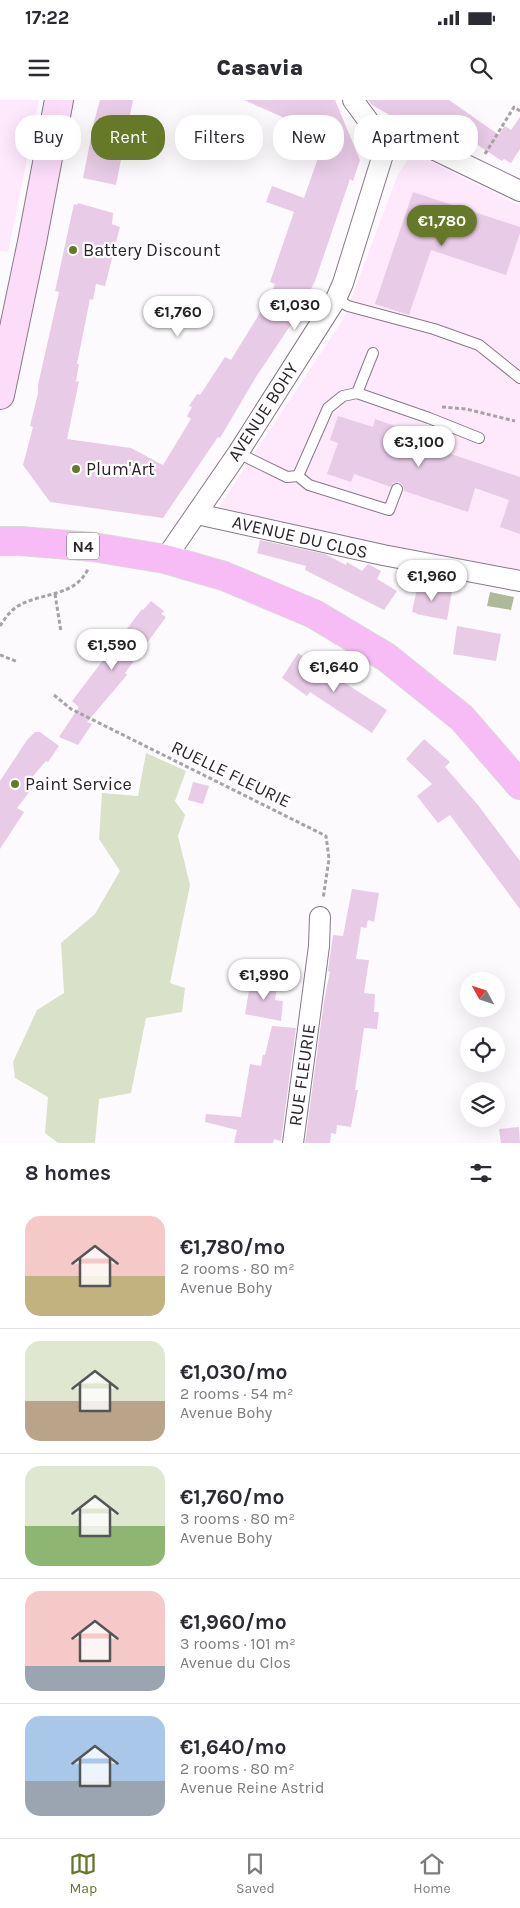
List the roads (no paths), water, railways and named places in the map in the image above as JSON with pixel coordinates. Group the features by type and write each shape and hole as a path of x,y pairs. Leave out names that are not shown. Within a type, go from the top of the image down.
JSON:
{"main road":[{"path":"0,395 59,100"},
{"name":"N4","path":"0,541 20,540 93,547 165,559 224,576 305,610 386,657 462,718 520,785"}],"street":[{"path":"353,100 364,115"},
{"name":"AVENUE BOHY","path":"165,559 238,453 336,300 381,160"},
{"path":"455,160 520,191"},
{"name":"AVENUE DU CLOS","path":"197,514 383,555 520,581"},
{"name":"RUE FLEURIE","path":"292,1143 319,946 320,917"}],"lane":[{"path":"336,300 348,306 434,329 479,345 520,378"},
{"path":"357,393 373,353"},
{"path":"298,476 328,408 343,396 357,393 479,438"},
{"path":"238,453 287,478 298,476 309,485 389,510 396,488"}],"place":[{"name":"Battery Discount","path":"73,250"},
{"name":"Plum'Art","path":"76,469"},
{"name":"Paint Service","path":"15,784"}]}
